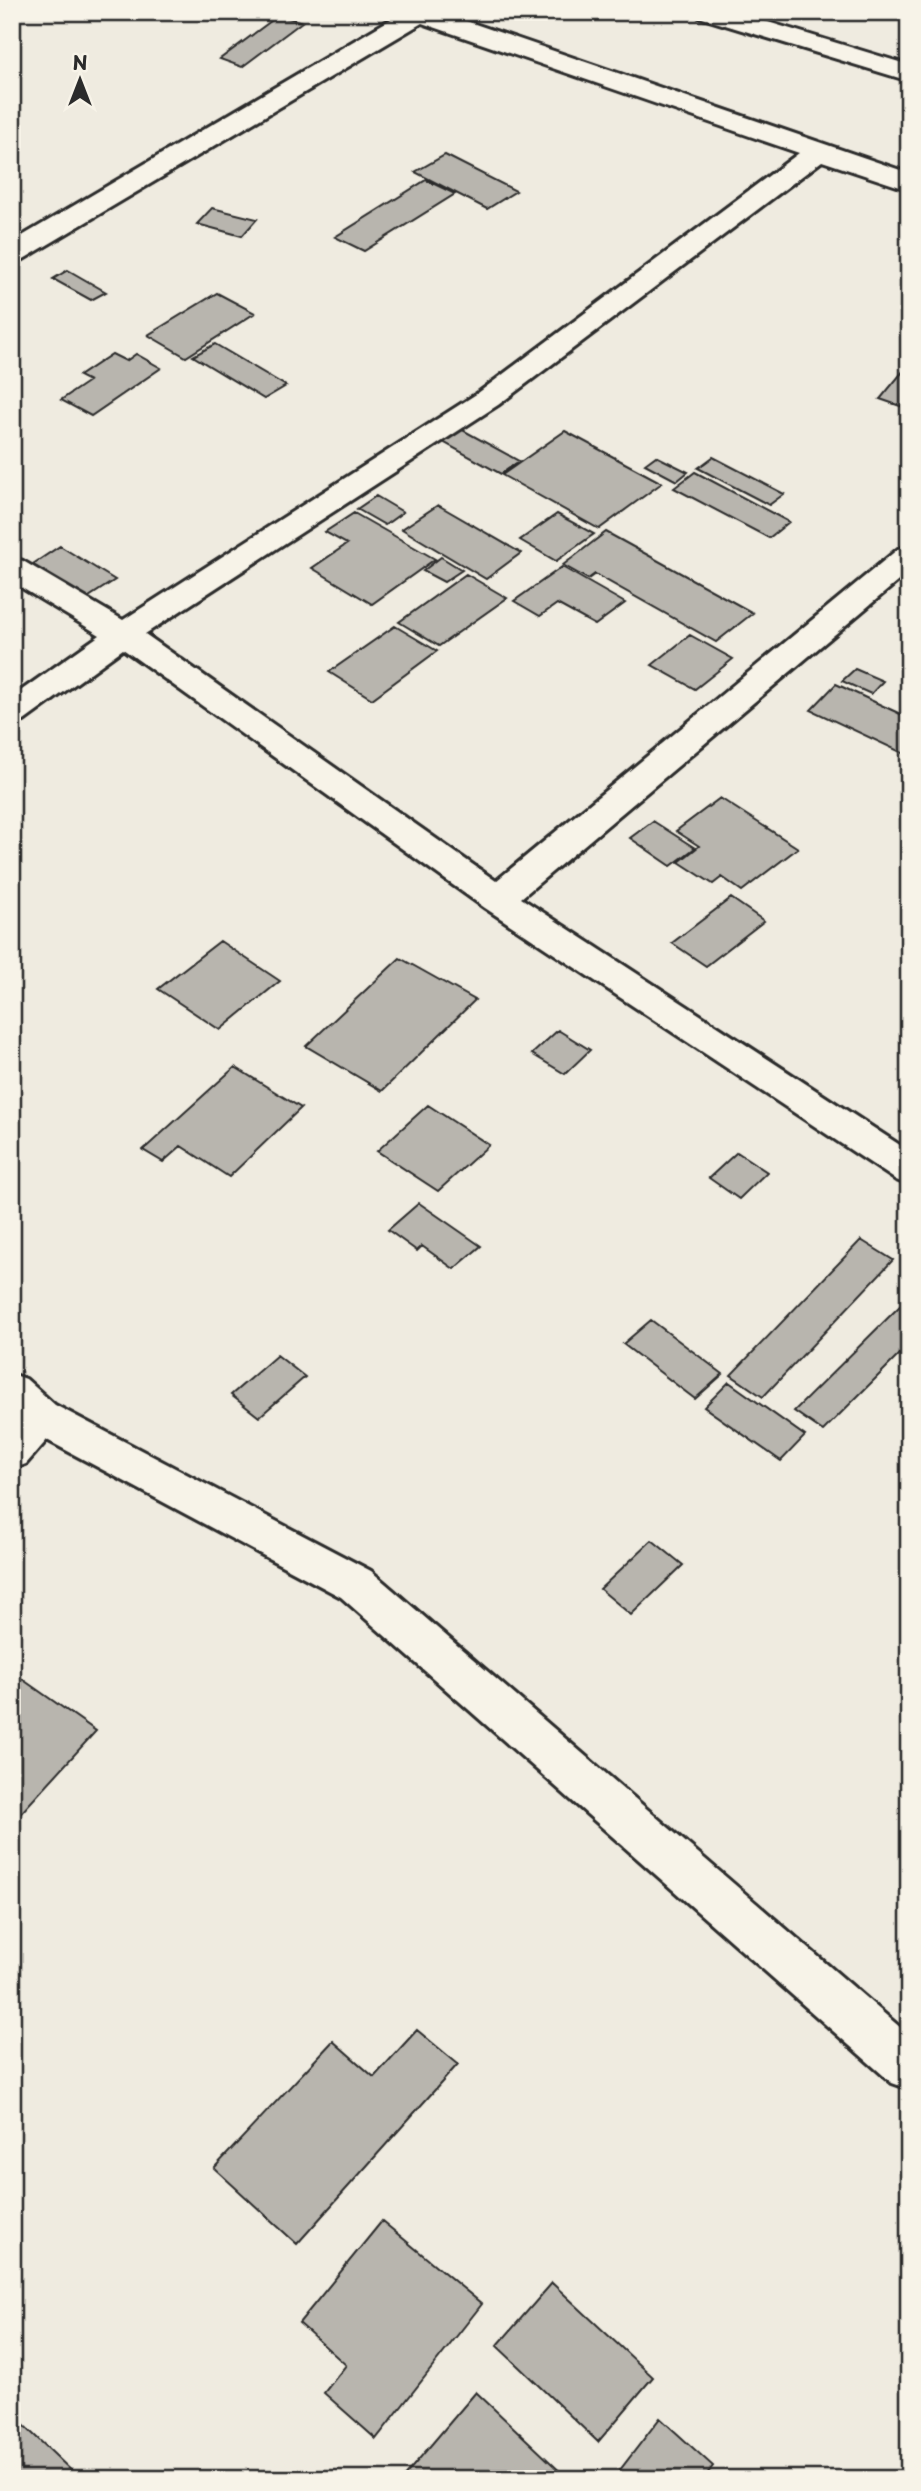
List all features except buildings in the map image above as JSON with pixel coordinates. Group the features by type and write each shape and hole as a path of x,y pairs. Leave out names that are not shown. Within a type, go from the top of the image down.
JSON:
{"street":[{"path":"708,12 909,73"},
{"path":"12,254 418,13 909,182"},
{"path":"12,713 123,634 488,399 817,152"},
{"path":"497,900 909,556"},
{"path":"12,568 123,634 497,900 909,1170"},
{"path":"12,1452 27,1404 356,1584 909,2066"}]}
